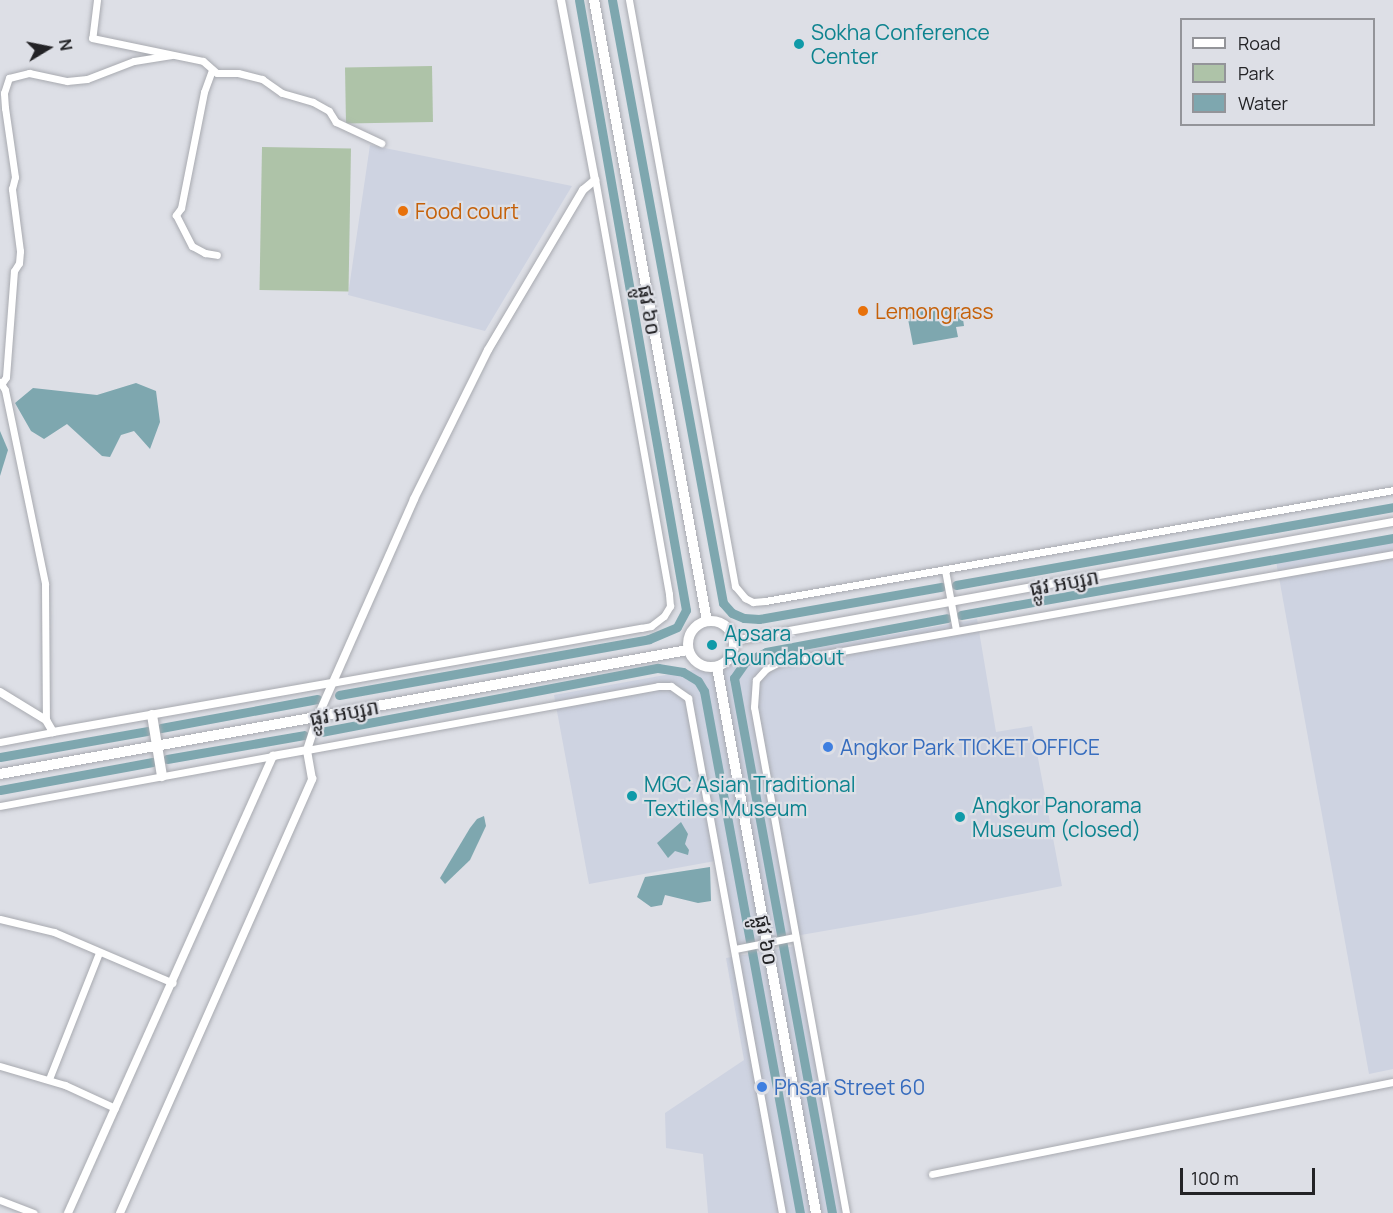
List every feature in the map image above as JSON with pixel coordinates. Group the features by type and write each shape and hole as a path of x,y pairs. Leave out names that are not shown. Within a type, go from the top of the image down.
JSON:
{"main road":[{"name":"ផ្លូវ ៦០","path":"594,0 707,621"},
{"path":"707,621 724,624 734,641 730,658 717,667 701,666 692,658 688,650 692,630 707,621"},
{"name":"ផ្លូវ អប្សរា","path":"0,774 688,650"},
{"name":"ផ្លូវ ៦០","path":"717,667 816,1213"},
{"path":"152,715 162,776"}],"street":[{"path":"97,0 92,38 203,61 217,73 238,73 262,79 282,93 313,102 329,111 336,122 381,143"},
{"path":"0,742 641,628 651,626 664,616 670,606 669,594 561,0"},
{"path":"628,0 735,586 745,598 753,602 765,601 1393,490"},
{"path":"46,720 45,584 1,383 6,377 15,271 19,263 20,250 12,189 15,177 4,93 9,78 29,73 67,81 87,79 134,61 172,55"},
{"path":"212,70 204,92 181,207 176,215 192,246 205,254 218,255"},
{"path":"120,1213 312,779 307,750 318,716 414,499 488,350 583,190 595,180"},
{"name":"ផ្លូវ អប្សរា","path":"734,641 1393,522"},
{"path":"846,1213 793,938 754,707 756,680 766,669 780,662 1393,554"},
{"path":"945,570 956,630"},
{"path":"0,806 671,686 688,698 692,708 738,948 782,1213"},
{"path":"0,693 46,720 53,732"},
{"path":"68,1213 273,756"},
{"path":"0,919 54,932 173,983"},
{"path":"738,948 793,938"},
{"path":"49,1079 99,953"},
{"path":"0,1066 49,1079 115,1108"},
{"path":"932,1174 1393,1082"},
{"path":"0,1200 34,1213"}],"shaded area":[{"path":"370,145 572,186 485,331 348,295"},
{"path":"1393,540 1393,1069 1369,1074 1276,561"},
{"path":"977,619 996,732 1032,726 1062,886 916,915 732,947 715,861 589,884 554,695"},
{"name":"Phsar Street 60","path":"795,946 843,1213 708,1213 703,1154 666,1148 665,1113 744,1060 726,958"}],"green space":[{"path":"432,66 433,122 346,124 345,68"},
{"path":"262,147 351,149 348,292 260,290"}],"water":[{"path":"956,305 957,313 962,312 964,326 956,327 958,337 913,345 907,314"},
{"path":"136,383 156,391 160,422 150,449 134,431 121,435 110,457 102,456 67,424 44,439 31,431 15,403 33,388 97,395"},
{"path":"0,431 8,450 0,476"},
{"path":"484,816 486,826 470,860 445,884 440,878 470,828 477,819"},
{"path":"681,822 688,834 685,844 689,850 688,855 675,851 668,858 657,843"},
{"path":"710,867 711,901 698,903 665,895 662,905 651,907 637,897 645,877"}],"waterway":[{"path":"339,695 649,639 677,627 686,610 579,0"},
{"path":"612,0 723,603 732,613 744,618 759,619 941,587"},
{"path":"956,585 1393,507"},
{"path":"961,615 1393,538"},
{"path":"832,1213 734,678 745,662 766,652 947,618"},
{"path":"321,732 658,668 683,672 698,681 704,691 800,1213"},
{"path":"161,728 317,699"},
{"path":"0,757 147,731"},
{"path":"167,759 304,735"},
{"path":"0,790 152,762"}],"place":[{"name":"Sokha Conference Center","path":"799,44"},
{"name":"Food court","path":"403,211"},
{"name":"Lemongrass","path":"863,311"},
{"name":"Apsara Roundabout","path":"712,645"},
{"name":"Angkor Park TICKET OFFICE","path":"828,747"},
{"name":"MGC Asian Traditional Textiles Museum","path":"632,796"},
{"name":"Angkor Panorama Museum (closed)","path":"960,817"},
{"name":"Phsar Street 60","path":"762,1087"}]}
